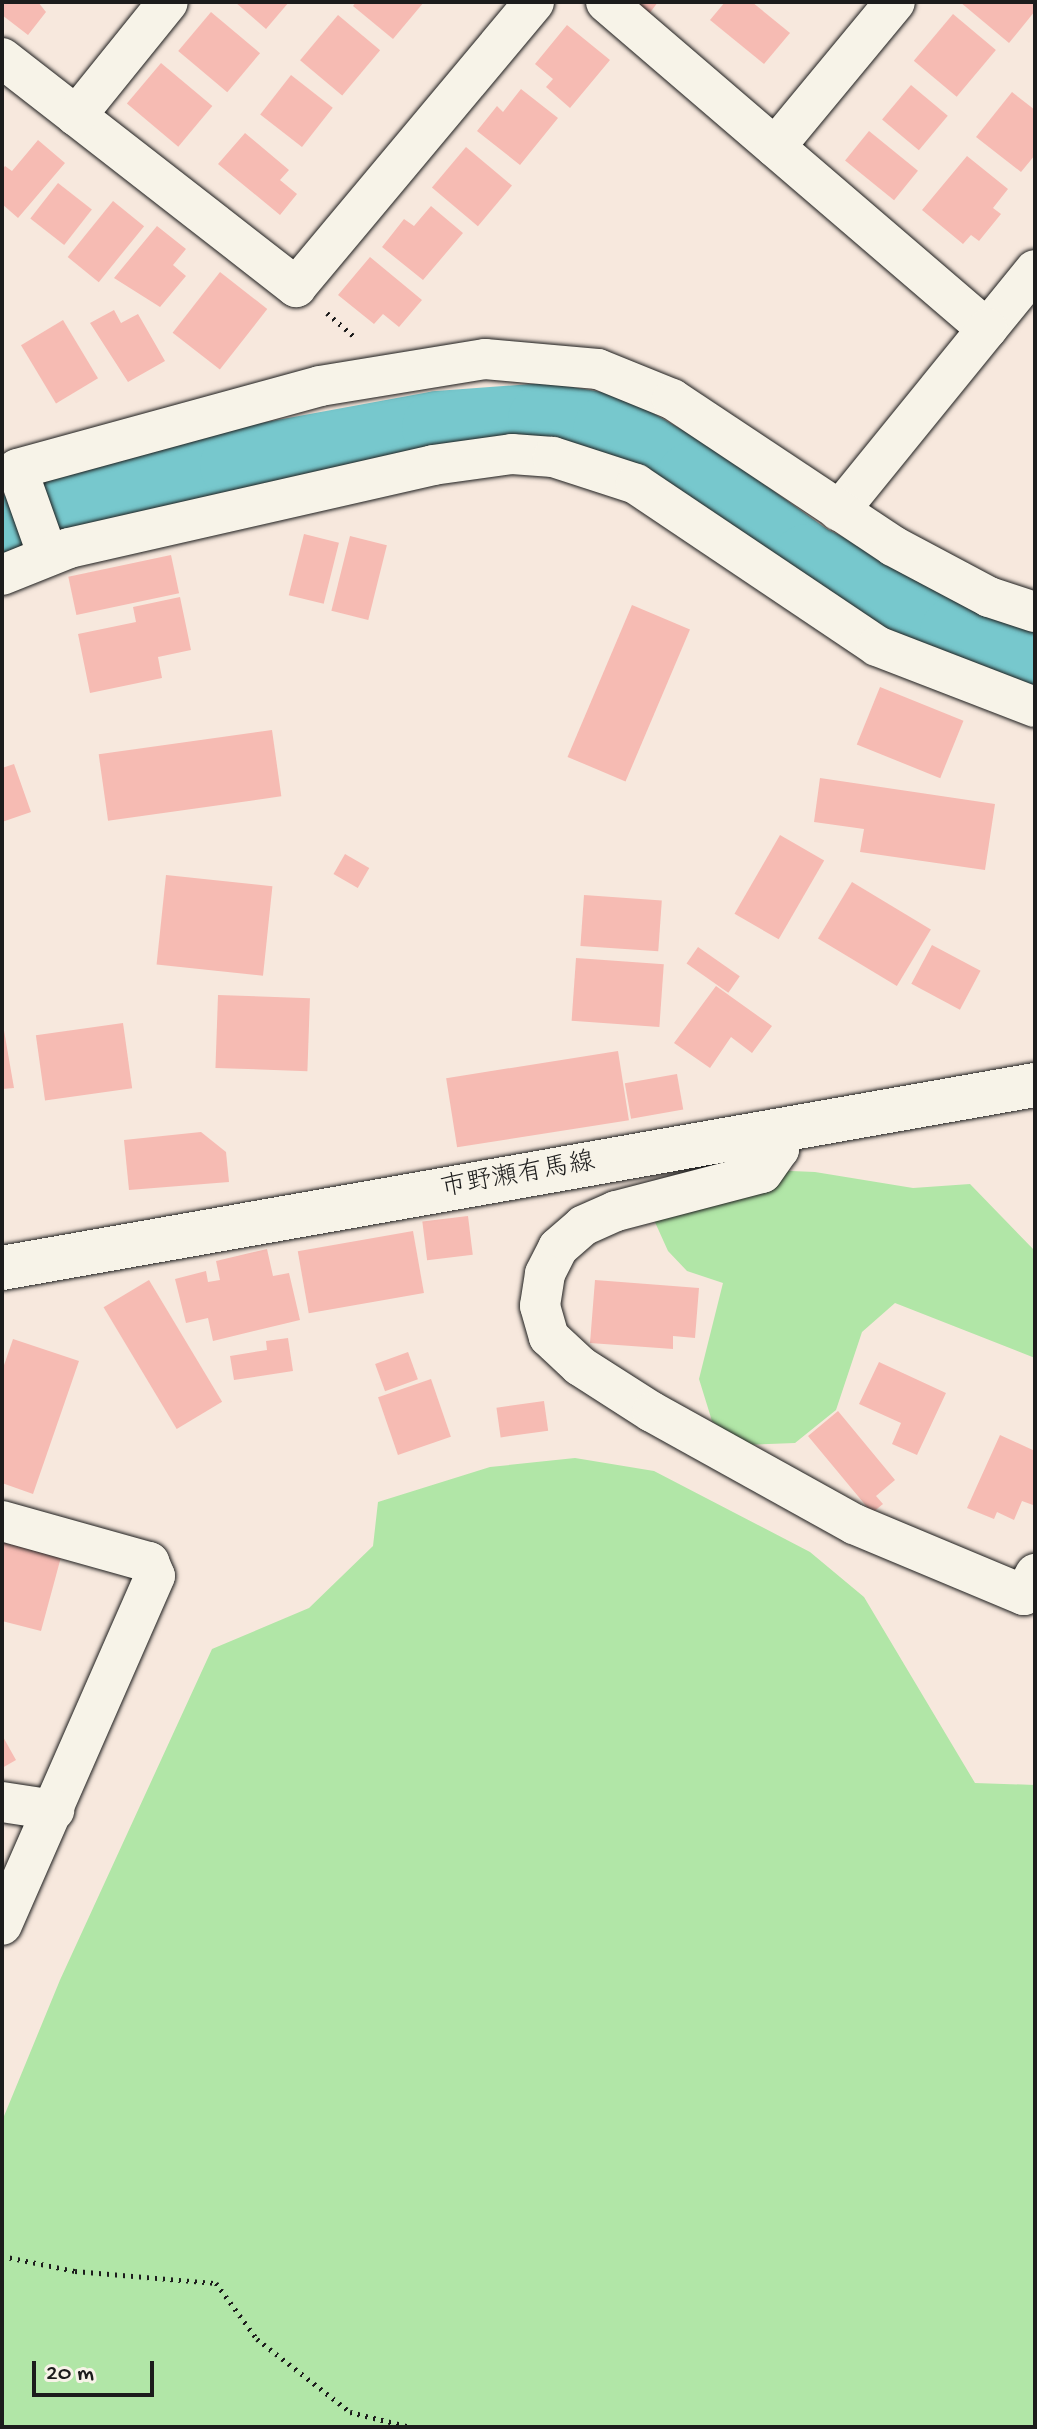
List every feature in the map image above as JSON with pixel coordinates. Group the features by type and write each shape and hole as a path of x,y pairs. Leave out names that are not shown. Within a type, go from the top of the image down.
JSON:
{"main road":[{"name":"市野瀬有馬線","path":"2,1268 1035,1085"}],"street":[{"path":"76,116 168,2"},
{"path":"2,58 296,287 534,2"},
{"path":"606,2 987,329"},
{"path":"775,147 895,2"},
{"path":"839,511 1035,270"},
{"path":"46,550 28,490 17,469 197,417 396,374 485,359 598,369 672,399 893,546 989,597 1035,612"},
{"path":"2,575 46,550 448,462 512,454 553,457 636,484 877,646 1035,707"},
{"path":"771,1131 779,1149 762,1173 616,1211 583,1226 566,1241 545,1274 540,1306 549,1337 580,1366 628,1397 797,1496 980,1581 1031,1593"},
{"path":"2,1521 149,1562 155,1576 2,1925"},
{"path":"2,1802 54,1810"}],"path":[{"path":"296,287 396,374"},
{"path":"2,2256 75,2271 216,2283 257,2339 350,2412 410,2427"}],"green space":[{"path":"722,1168 815,1172 913,1188 970,1184 1035,1251 1035,1358 895,1303 862,1332 836,1410 795,1443 742,1445 712,1421 699,1379 723,1283 687,1271 668,1251 654,1220"},
{"path":"575,1458 654,1471 810,1552 864,1597 975,1783 1035,1785 1035,2427 2,2427 2,2121 60,1980 212,1649 309,1608 373,1546 378,1502 490,1467"}],"building":[{"path":"2,2 38,2 46,12 28,35 2,15"},
{"path":"235,2 289,2 266,29"},
{"path":"356,2 424,2 393,39 353,6"},
{"path":"635,2 658,2 649,14"},
{"path":"725,2 752,2 790,33 764,64 710,20"},
{"path":"960,2 1035,2 1035,11 1009,43"},
{"path":"211,12 260,53 227,92 178,51"},
{"path":"953,14 996,50 957,97 914,61"},
{"path":"338,15 380,50 342,96 300,60"},
{"path":"567,25 610,60 570,108 546,87 553,79 535,64"},
{"path":"161,63 212,106 178,147 127,104"},
{"path":"291,75 333,108 302,147 260,114"},
{"path":"911,85 948,116 919,150 882,119"},
{"path":"521,89 558,118 520,165 477,131 497,106 503,112"},
{"path":"1012,92 1035,110 1035,155 1021,172 976,137"},
{"path":"869,131 918,171 894,200 845,161"},
{"path":"245,133 289,170 280,180 297,194 280,215 218,164"},
{"path":"38,140 65,163 18,218 2,204 2,170 5,166 12,171"},
{"path":"466,147 512,186 478,226 432,188"},
{"path":"967,156 1008,189 993,208 1001,214 979,241 971,235 963,244 922,210"},
{"path":"58,183 92,209 64,245 30,218"},
{"path":"113,201 144,226 99,282 68,257"},
{"path":"431,206 463,233 423,280 382,247 404,219 414,226"},
{"path":"157,226 186,249 173,265 186,276 160,307 114,278"},
{"path":"370,257 422,300 399,327 383,314 374,324 338,295"},
{"path":"220,272 267,309 220,370 173,333"},
{"path":"114,310 121,323 138,314 165,361 128,382 90,323"},
{"path":"63,320 98,378 56,404 21,345"},
{"path":"304,534 339,543 324,604 289,595"},
{"path":"350,536 387,545 368,620 331,611"},
{"path":"171,555 179,593 76,615 68,577"},
{"path":"180,597 191,650 158,657 162,678 90,693 78,634 136,622 133,607"},
{"path":"632,605 690,630 626,781 568,757"},
{"path":"880,687 963,721 940,778 857,744"},
{"path":"272,730 281,796 108,821 99,754"},
{"path":"14,764 31,812 2,822 2,768"},
{"path":"820,778 995,804 985,870 860,852 864,829 814,822"},
{"path":"780,835 824,860 779,939 734,914"},
{"path":"345,854 369,868 358,888 334,874"},
{"path":"166,875 272,886 263,976 157,965"},
{"path":"852,882 931,929 897,986 818,939"},
{"path":"584,895 662,900 658,951 580,946"},
{"path":"932,945 981,971 960,1010 911,984"},
{"path":"698,947 740,976 728,993 687,963"},
{"path":"576,958 664,964 659,1027 572,1021"},
{"path":"716,986 772,1026 752,1053 731,1037 710,1068 674,1043"},
{"path":"218,995 310,998 307,1071 215,1068"},
{"path":"2,1019 14,1088 2,1089"},
{"path":"123,1023 132,1088 45,1101 36,1035"},
{"path":"618,1051 629,1120 457,1147 446,1078"},
{"path":"677,1074 683,1109 631,1119 625,1083"},
{"path":"201,1132 226,1152 229,1182 129,1190 124,1140"},
{"path":"468,1216 473,1255 427,1260 422,1222"},
{"path":"413,1231 424,1293 309,1313 298,1251"},
{"path":"267,1249 273,1276 289,1273 300,1320 213,1341 208,1318 186,1323 175,1279 206,1271 208,1282 220,1280 216,1261"},
{"path":"149,1280 222,1402 177,1429 104,1307"},
{"path":"595,1280 699,1288 695,1338 673,1336 673,1349 590,1343"},
{"path":"288,1338 293,1371 234,1380 230,1356 267,1350 266,1341"},
{"path":"13,1339 79,1361 33,1494 2,1483 2,1371"},
{"path":"408,1352 418,1379 385,1391 375,1364"},
{"path":"879,1362 946,1393 917,1455 892,1444 901,1423 859,1404"},
{"path":"431,1379 451,1437 398,1455 378,1397"},
{"path":"544,1401 548,1431 501,1437 496,1408"},
{"path":"838,1411 895,1480 876,1496 883,1504 872,1513 808,1436"},
{"path":"1000,1435 1035,1451 1035,1501 1033,1505 1022,1501 1014,1520 997,1512 994,1519 967,1508"},
{"path":"2,1542 61,1557 41,1631 2,1621"},
{"path":"2,1735 16,1760 2,1768"}],"waterway":[{"path":"2,536 86,503 237,465 439,428 545,420 610,431 693,479 808,561 957,633 1035,661"}]}
